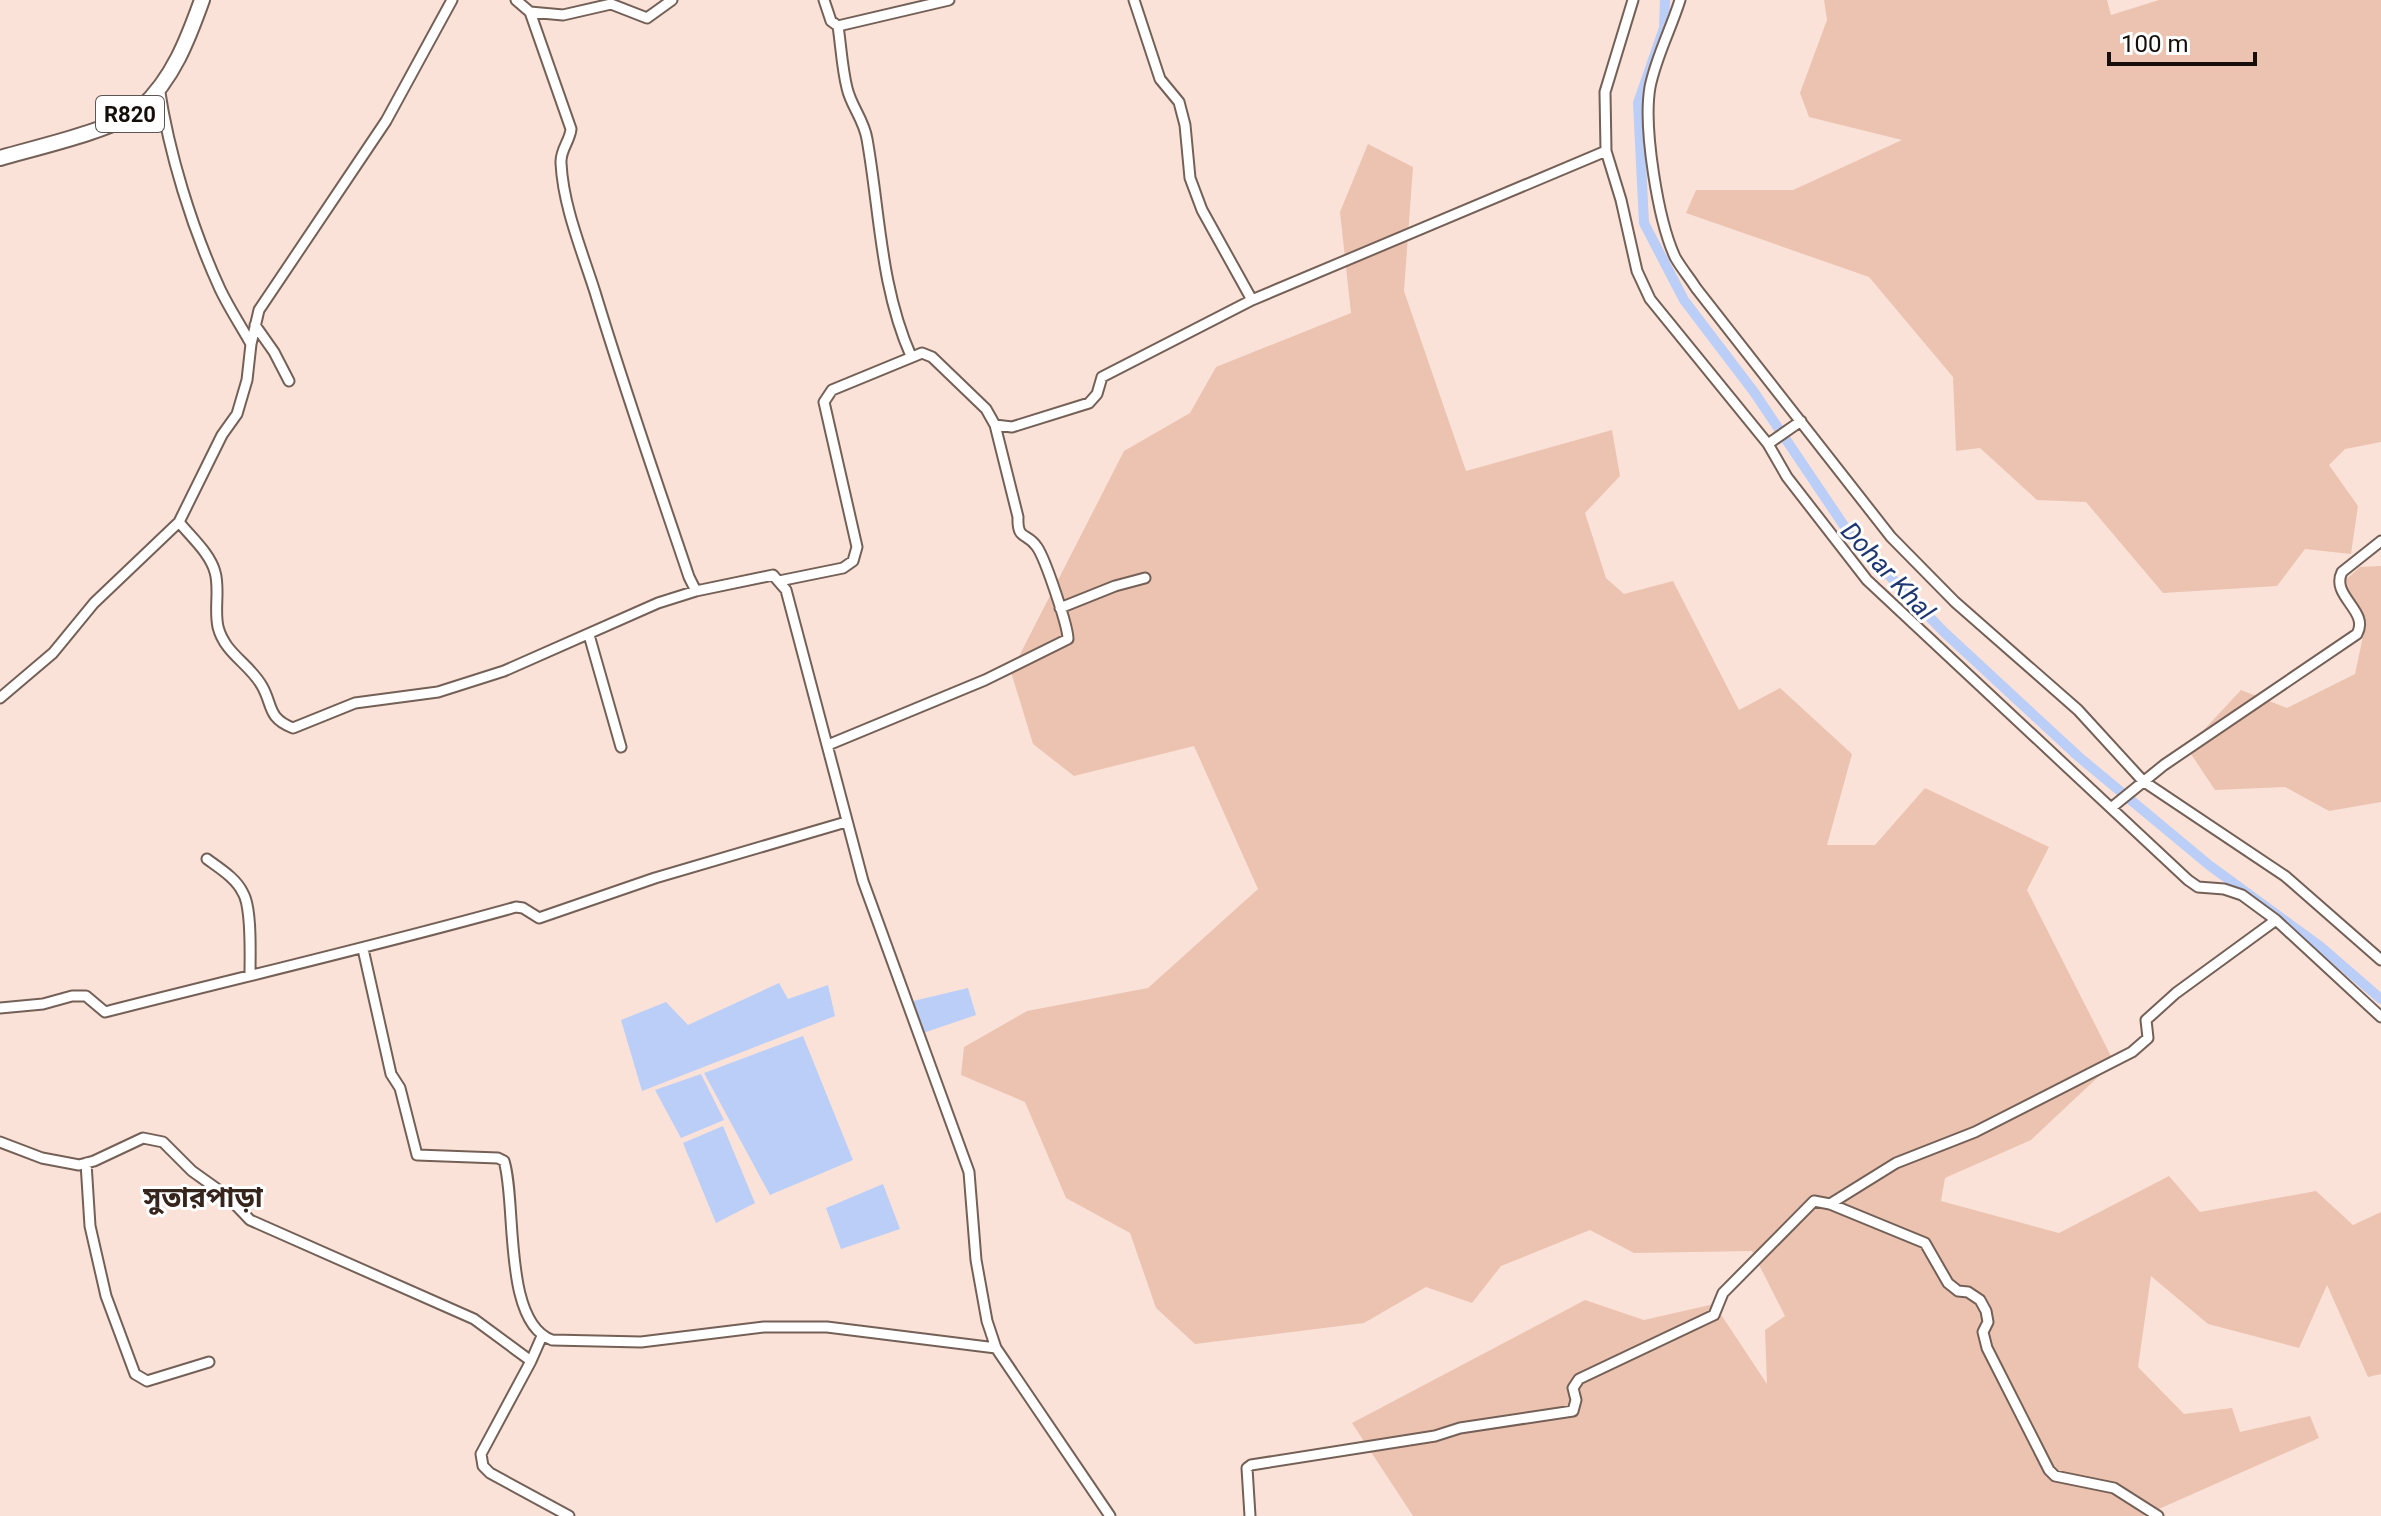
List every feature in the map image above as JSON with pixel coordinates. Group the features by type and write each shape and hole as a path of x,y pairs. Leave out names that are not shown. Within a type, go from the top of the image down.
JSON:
{"main road":[{"name":"R820","path":"0,158 113,124 140,109 172,70 202,0"}],"street":[{"path":"0,698 53,653 94,603 179,522 222,435 237,414 247,380 259,310 386,121 452,0"},
{"path":"516,0 530,12 571,129 560,160 568,204 626,393 696,591"},
{"path":"530,12 563,15 611,4 647,18 672,0"},
{"path":"824,0 831,21 838,26 854,25 949,0"},
{"path":"1134,0 1160,79 1179,102 1185,125 1190,178 1202,210 1252,300"},
{"path":"1633,0 1605,92 1606,151 1637,271 1650,299 1770,442 1787,477 1867,580 2188,880 2198,887 2224,889 2242,895 2276,920 2381,1017"},
{"path":"1680,0 1660,49 1650,88 1647,132 1668,234 1676,258 1696,288 1891,537 1955,602 2078,710 2141,783 2285,876 2381,960"},
{"path":"838,26 846,86 867,137 876,220 888,280 903,338 911,356"},
{"path":"159,87 168,136 190,209 220,289 251,344"},
{"path":"995,425 1012,427 1089,403 1097,394 1102,377 1252,300 1606,151"},
{"path":"255,325 289,381"},
{"path":"779,581 843,568 853,561 857,547 824,402 832,390 911,356 922,353 932,357 986,409 995,425 1018,517 1018,529 1021,535 1036,545 1068,635 1064,642 985,680 828,745"},
{"path":"1770,442 1801,421"},
{"path":"179,522 215,572 216,616 219,631 230,652 263,688 270,710 282,724 293,728 355,703 438,692 504,671 658,603 696,591 773,575 779,581 786,590 863,881 969,1172 976,1260 987,1321 996,1348 1110,1516"},
{"path":"2113,807 2141,783 2357,634 2361,627 2360,620 2339,587 2338,579 2342,572 2381,541"},
{"path":"1060,608 1115,586 1145,578"},
{"path":"589,635 621,747"},
{"path":"0,1008 86,996 105,1012 250,974 363,949 516,907 539,918 655,878 846,822"},
{"path":"207,859 233,879 245,895 250,974"},
{"path":"1830,1204 1896,1163 1975,1132 2132,1052 2148,1038 2146,1020 2176,993 2276,920"},
{"path":"363,949 391,1074 400,1088 417,1155 498,1158 504,1161 516,1279 532,1324 542,1336 552,1340 641,1342 764,1327 827,1327 996,1348"},
{"path":"0,1142 42,1158 79,1165 143,1138 163,1142 192,1171 227,1196 250,1220 474,1319 531,1361"},
{"path":"86,1163 90,1226 106,1296 135,1374 147,1381 209,1362"},
{"path":"1250,1516 1247,1468 1251,1465 1573,1411 1576,1400 1573,1388 1579,1379 1714,1315 1723,1293 1814,1201 1830,1204 1925,1243 1948,1283 1980,1300 1988,1322 1983,1332 1987,1348 2049,1470 2055,1476 2114,1488 2158,1516"},
{"path":"542,1336 481,1454 483,1466 490,1473 569,1516"}],"shaded area":[{"path":"1824,0 2107,0 2111,15 2159,0 2381,0 2381,442 2345,449 2329,465 2358,506 2351,554 2305,549 2277,586 2163,593 2086,502 2037,500 1980,448 1956,451 1953,377 1869,277 1686,213 1696,190 1793,190 1902,140 1809,117 1800,93 1827,20"},
{"path":"1368,144 1413,167 1404,291 1466,471 1612,430 1620,476 1585,513 1606,578 1624,594 1673,581 1739,710 1780,688 1852,754 1827,845 1875,845 1925,788 2049,847 2027,890 2114,1062 2031,1140 1945,1178 1941,1201 2059,1233 2169,1176 2200,1212 2316,1191 2353,1225 2381,1212 2381,1374 2368,1377 2327,1285 2299,1348 2208,1324 2151,1276 2138,1367 2184,1414 2232,1408 2240,1432 2310,1416 2319,1438 2143,1516 1413,1516 1352,1423 1585,1300 1644,1320 1714,1304 1767,1384 1765,1330 1785,1316 1752,1251 1634,1253 1590,1230 1501,1266 1472,1303 1426,1287 1364,1323 1195,1344 1156,1308 1130,1233 1066,1198 1025,1102 961,1075 964,1047 1027,1011 1148,988 1258,889 1194,746 1074,776 1033,744 1011,672 1124,451 1190,413 1216,367 1351,313 1340,212"},
{"path":"2381,566 2381,802 2329,811 2285,787 2215,790 2187,748 2241,690 2287,708 2355,674 2365,627 2342,583 2360,567"}],"water":[{"path":"779,983 788,999 828,985 835,1016 642,1091 621,1020 666,1002 688,1025"},
{"path":"968,988 976,1015 923,1033 909,1002"},
{"path":"803,1036 853,1160 770,1195 704,1073"},
{"path":"701,1074 724,1120 681,1138 655,1090"},
{"path":"723,1126 755,1203 716,1223 683,1143"},
{"path":"883,1184 900,1229 841,1249 826,1208"}],"waterway":[{"name":"Dohar Khal","path":"1665,0 1664,28 1638,103 1644,223 1684,300 1754,392 1851,536 1944,632 2079,757 2209,865 2321,947 2381,999"}],"district":[{"name":"সুতারপাড়া","path":"203,1197"}]}
